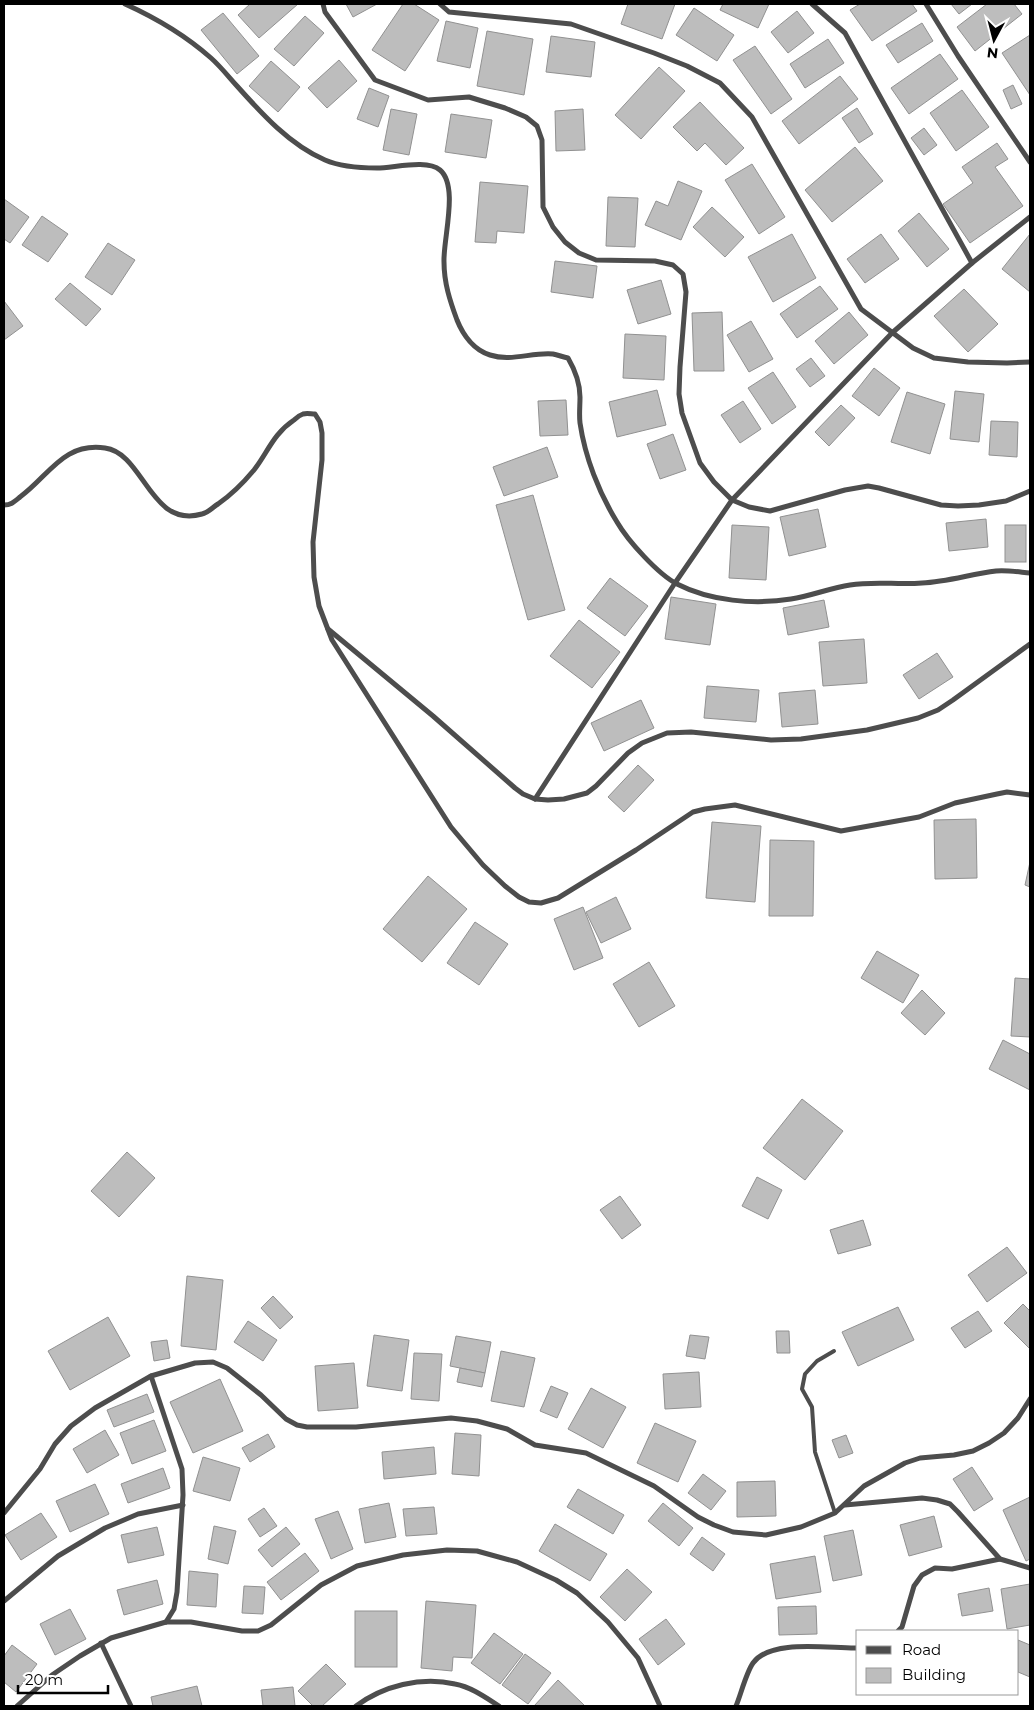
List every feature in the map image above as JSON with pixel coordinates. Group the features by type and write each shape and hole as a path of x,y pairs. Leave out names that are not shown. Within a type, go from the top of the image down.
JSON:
{"street":[{"path":"125,4 179,32 212,58 256,107 300,147 327,161 354,167 371,168 430,164 440,170 448,182 449,205 444,261 445,279 448,298 460,328 471,344 489,355 509,358 553,354 568,358 576,372 580,394 580,422 584,444 596,481 617,523 642,554 675,583 712,596 736,601 758,602 791,599 867,583 922,583 998,571 1030,573"},
{"path":"323,4 326,12 375,80 428,100 469,98 505,108 526,117 537,126 542,140 543,206 553,227 565,242 578,253 596,260 666,263 680,270 685,281 686,292 679,394 682,413 700,463 714,482 732,500 770,511 845,490 868,486 941,505 958,506 1006,501 1030,491"},
{"path":"440,4 449,12 571,24 654,52 720,83 752,117 861,309 913,348 934,358 1007,364 1030,362"},
{"path":"812,4 845,32 972,263"},
{"path":"926,4 958,56 1030,162"},
{"path":"535,799 675,583 732,500 892,333 972,263 1030,217"},
{"path":"4,505 11,505 26,493 53,465 74,450 92,447 107,448 120,454 126,459 154,496 168,510 184,516 203,514 226,498 254,470 269,445 285,426 303,414 315,414 320,422 322,451 313,542 314,577 319,606 332,640 346,665 374,703 451,827 483,865 505,886 529,902 541,903 558,898 693,812 705,809 735,805 841,831 919,817 956,803 996,794 1008,792 1030,795"},
{"path":"327,628 433,716 515,788 535,799 548,800 564,799 587,793 628,753 642,743 668,733 691,732 771,740 801,739 867,730 918,718 938,710 1030,644"},
{"path":"4,1513 40,1469 55,1444 70,1426 95,1408 151,1376 195,1363 213,1362 227,1368 261,1394 286,1419 297,1425 308,1427 356,1427 451,1418 477,1421 507,1429 535,1445 586,1453 654,1486 698,1517 733,1532 766,1535 801,1526 835,1514 864,1486 905,1463 920,1458 954,1456 973,1451 989,1443 1004,1433 1018,1418 1030,1399"},
{"path":"151,1376 182,1469 183,1505 177,1592 174,1609 166,1622"},
{"path":"843,1505 922,1498 950,1504 1000,1558 1030,1568"},
{"path":"4,1601 58,1556 105,1528 138,1514 183,1505"},
{"path":"16,1706 52,1675 111,1638 166,1622 191,1622 242,1631 258,1631 271,1625 322,1585 357,1566 374,1561 447,1550 477,1551 517,1562 556,1580 577,1594 608,1622 638,1658 660,1706"},
{"path":"899,1630 902,1627 914,1586 922,1575 935,1568 952,1569 1000,1558"},
{"path":"102,1643 131,1706"},
{"path":"736,1706 753,1664 759,1657 768,1652 802,1646 856,1648"},
{"path":"356,1706 378,1693 396,1686 424,1681 454,1683 474,1690 499,1706"}],"lane":[{"path":"834,1351 817,1361 805,1374 802,1389 812,1407 815,1452 835,1514"}],"building":[{"path":"250,4 298,4 259,38 238,15"},
{"path":"346,4 377,4 353,17"},
{"path":"403,4 414,4 439,20 405,71 372,50"},
{"path":"628,4 675,4 662,39 621,24"},
{"path":"723,4 769,4 758,28 720,10"},
{"path":"860,4 912,4 917,11 872,41 850,10"},
{"path":"951,4 972,4 959,14"},
{"path":"987,4 1014,4 1022,14 975,51 957,27"},
{"path":"694,8 734,35 717,61 676,35"},
{"path":"797,11 814,33 788,53 771,32"},
{"path":"223,13 259,56 237,74 201,30"},
{"path":"305,16 324,33 294,66 274,49"},
{"path":"446,21 478,28 470,68 437,61"},
{"path":"922,23 933,41 898,63 886,45"},
{"path":"487,31 533,39 524,95 477,86"},
{"path":"1030,35 1030,95 1002,53"},
{"path":"551,36 595,42 591,77 546,72"},
{"path":"828,39 844,63 805,88 790,64"},
{"path":"755,46 792,99 771,114 733,60"},
{"path":"940,54 958,79 909,114 891,88"},
{"path":"339,60 357,81 327,108 308,88"},
{"path":"271,61 300,87 278,112 249,86"},
{"path":"659,67 685,91 641,139 615,115"},
{"path":"840,76 858,99 799,144 782,121"},
{"path":"1013,85 1022,104 1011,109 1003,90"},
{"path":"369,88 389,96 378,127 357,119"},
{"path":"962,90 989,127 956,151 930,113"},
{"path":"700,102 744,148 726,165 705,143 697,151 673,127"},
{"path":"857,108 873,134 859,143 842,118"},
{"path":"391,109 417,114 409,155 383,150"},
{"path":"583,109 585,150 556,151 555,111"},
{"path":"451,114 492,120 486,158 445,152"},
{"path":"924,128 937,145 924,155 911,138"},
{"path":"997,143 1008,159 995,167 1023,206 970,243 943,204 973,183 962,167"},
{"path":"855,147 883,181 832,222 805,190"},
{"path":"752,164 785,217 759,234 725,180"},
{"path":"678,181 702,191 681,240 645,225 656,201 668,206"},
{"path":"480,182 528,186 524,233 497,231 496,243 475,242"},
{"path":"608,197 638,198 635,247 606,246"},
{"path":"4,199 29,217 10,243 4,239"},
{"path":"712,207 744,237 725,257 693,227"},
{"path":"919,213 949,249 927,267 898,231"},
{"path":"42,216 68,234 48,262 22,245"},
{"path":"792,234 816,278 773,302 748,257"},
{"path":"881,234 899,259 865,283 847,259"},
{"path":"1030,234 1030,292 1002,269"},
{"path":"108,243 135,260 112,295 85,277"},
{"path":"555,261 597,266 593,298 551,292"},
{"path":"661,280 671,314 638,324 627,290"},
{"path":"70,283 101,309 86,326 55,299"},
{"path":"820,286 838,309 797,338 780,314"},
{"path":"964,289 998,324 968,352 934,316"},
{"path":"4,301 23,326 4,340"},
{"path":"722,312 724,371 694,371 692,313"},
{"path":"849,312 868,335 834,364 815,341"},
{"path":"751,321 773,359 749,372 727,335"},
{"path":"625,334 666,336 664,380 623,378"},
{"path":"811,358 825,376 810,387 796,369"},
{"path":"874,368 900,388 879,416 852,396"},
{"path":"773,372 796,407 772,424 748,388"},
{"path":"657,390 666,425 617,437 609,402"},
{"path":"955,391 984,394 979,442 950,439"},
{"path":"907,392 945,404 930,454 891,442"},
{"path":"566,400 568,435 540,436 538,401"},
{"path":"743,401 761,429 740,443 721,415"},
{"path":"841,405 855,418 829,446 815,432"},
{"path":"991,421 1018,422 1017,457 989,455"},
{"path":"673,434 686,470 660,479 647,444"},
{"path":"547,447 558,477 504,496 493,467"},
{"path":"533,495 565,610 528,620 496,505"},
{"path":"818,509 826,547 789,556 780,517"},
{"path":"986,519 988,547 949,551 946,523"},
{"path":"732,525 769,527 766,580 729,578"},
{"path":"1005,525 1026,525 1026,562 1005,562"},
{"path":"610,578 648,606 625,636 587,608"},
{"path":"671,597 716,604 710,645 665,639"},
{"path":"824,600 829,627 788,635 783,608"},
{"path":"579,620 620,652 592,688 550,656"},
{"path":"864,639 867,683 823,686 819,642"},
{"path":"937,653 953,677 919,699 903,675"},
{"path":"707,686 759,690 756,722 704,718"},
{"path":"815,690 818,724 782,727 779,693"},
{"path":"641,700 654,728 604,751 591,723"},
{"path":"638,765 654,780 624,812 608,797"},
{"path":"976,819 977,878 935,879 934,820"},
{"path":"712,822 761,826 755,902 706,898"},
{"path":"770,840 814,841 813,916 769,916"},
{"path":"1030,862 1030,887 1025,885"},
{"path":"428,876 467,909 422,962 383,929"},
{"path":"616,897 631,929 601,943 586,912"},
{"path":"583,907 603,958 574,970 554,919"},
{"path":"475,922 508,944 479,985 447,963"},
{"path":"877,951 919,975 903,1003 861,978"},
{"path":"649,962 675,1006 639,1027 613,984"},
{"path":"1015,978 1030,979 1030,1037 1011,1036"},
{"path":"922,990 945,1013 925,1035 901,1013"},
{"path":"1003,1040 1030,1054 1030,1090 989,1069"},
{"path":"802,1099 843,1131 805,1180 763,1148"},
{"path":"127,1152 155,1178 119,1217 91,1191"},
{"path":"757,1177 782,1190 768,1219 742,1206"},
{"path":"620,1196 641,1225 622,1239 600,1210"},
{"path":"863,1220 871,1245 838,1254 830,1230"},
{"path":"1007,1247 1027,1273 987,1302 968,1275"},
{"path":"187,1276 223,1280 216,1350 181,1346"},
{"path":"273,1296 293,1317 280,1329 261,1308"},
{"path":"1023,1304 1030,1311 1030,1349 1004,1323"},
{"path":"898,1307 914,1340 858,1366 842,1332"},
{"path":"978,1311 992,1331 965,1348 951,1328"},
{"path":"108,1317 130,1356 70,1390 48,1351"},
{"path":"248,1321 277,1340 263,1361 234,1342"},
{"path":"776,1331 789,1331 790,1353 777,1353"},
{"path":"374,1335 409,1340 402,1391 367,1386"},
{"path":"690,1335 709,1337 705,1359 686,1356"},
{"path":"456,1336 491,1342 485,1373 450,1366"},
{"path":"167,1340 170,1358 154,1361 151,1342"},
{"path":"501,1351 535,1358 524,1407 491,1401"},
{"path":"414,1353 442,1354 439,1401 411,1399"},
{"path":"354,1363 358,1408 318,1411 315,1366"},
{"path":"460,1368 485,1373 482,1387 457,1382"},
{"path":"699,1372 701,1407 665,1409 663,1374"},
{"path":"220,1379 243,1431 193,1453 170,1402"},
{"path":"551,1386 568,1393 557,1418 540,1411"},
{"path":"591,1388 626,1407 603,1448 568,1429"},
{"path":"147,1394 154,1412 114,1427 107,1410"},
{"path":"154,1420 166,1451 132,1464 120,1433"},
{"path":"655,1423 696,1441 678,1482 637,1463"},
{"path":"105,1430 119,1455 87,1473 73,1449"},
{"path":"455,1433 481,1435 479,1476 452,1474"},
{"path":"268,1434 275,1447 250,1462 242,1448"},
{"path":"846,1435 853,1453 839,1458 832,1440"},
{"path":"434,1447 436,1474 384,1479 382,1452"},
{"path":"203,1457 240,1468 230,1501 193,1491"},
{"path":"972,1467 993,1499 974,1511 953,1479"},
{"path":"163,1468 170,1488 128,1503 121,1484"},
{"path":"703,1474 726,1491 711,1510 688,1493"},
{"path":"775,1481 776,1516 737,1517 737,1482"},
{"path":"95,1484 109,1514 70,1532 56,1501"},
{"path":"578,1489 624,1515 613,1534 567,1507"},
{"path":"1030,1497 1030,1559 1026,1561 1003,1510"},
{"path":"389,1503 396,1537 365,1543 359,1509"},
{"path":"663,1503 693,1528 679,1546 648,1521"},
{"path":"434,1507 437,1534 406,1536 403,1509"},
{"path":"264,1508 277,1526 260,1537 248,1519"},
{"path":"338,1511 353,1549 331,1559 315,1519"},
{"path":"41,1513 57,1537 21,1560 5,1535"},
{"path":"934,1516 942,1547 909,1556 900,1525"},
{"path":"555,1524 607,1554 590,1581 539,1551"},
{"path":"214,1526 236,1531 228,1564 208,1559"},
{"path":"157,1527 164,1555 128,1563 121,1535"},
{"path":"286,1527 300,1544 272,1567 258,1550"},
{"path":"853,1530 862,1575 833,1581 824,1536"},
{"path":"702,1537 725,1554 713,1571 690,1554"},
{"path":"305,1553 319,1571 281,1600 267,1582"},
{"path":"815,1556 821,1592 776,1599 770,1564"},
{"path":"627,1569 652,1592 625,1621 600,1597"},
{"path":"189,1571 218,1574 216,1607 187,1605"},
{"path":"157,1580 163,1604 124,1615 117,1590"},
{"path":"1030,1584 1030,1625 1007,1629 1001,1589"},
{"path":"244,1586 265,1587 263,1614 242,1613"},
{"path":"989,1588 993,1611 962,1616 958,1594"},
{"path":"426,1601 476,1605 472,1658 453,1657 452,1671 421,1668"},
{"path":"816,1606 817,1634 779,1635 778,1607"},
{"path":"70,1609 86,1639 55,1655 40,1624"},
{"path":"355,1611 397,1611 397,1667 355,1667"},
{"path":"666,1619 685,1644 658,1665 639,1639"},
{"path":"494,1633 523,1654 500,1684 471,1663"},
{"path":"1019,1640 1030,1645 1030,1677 1019,1672"},
{"path":"12,1645 37,1664 16,1692 4,1682 4,1656"},
{"path":"525,1654 551,1673 528,1704 502,1685"},
{"path":"326,1664 346,1684 322,1706 313,1706 298,1691"},
{"path":"558,1680 584,1705 583,1706 534,1706"},
{"path":"197,1686 202,1706 153,1706 151,1697"},
{"path":"293,1687 295,1706 263,1706 261,1690"}]}
